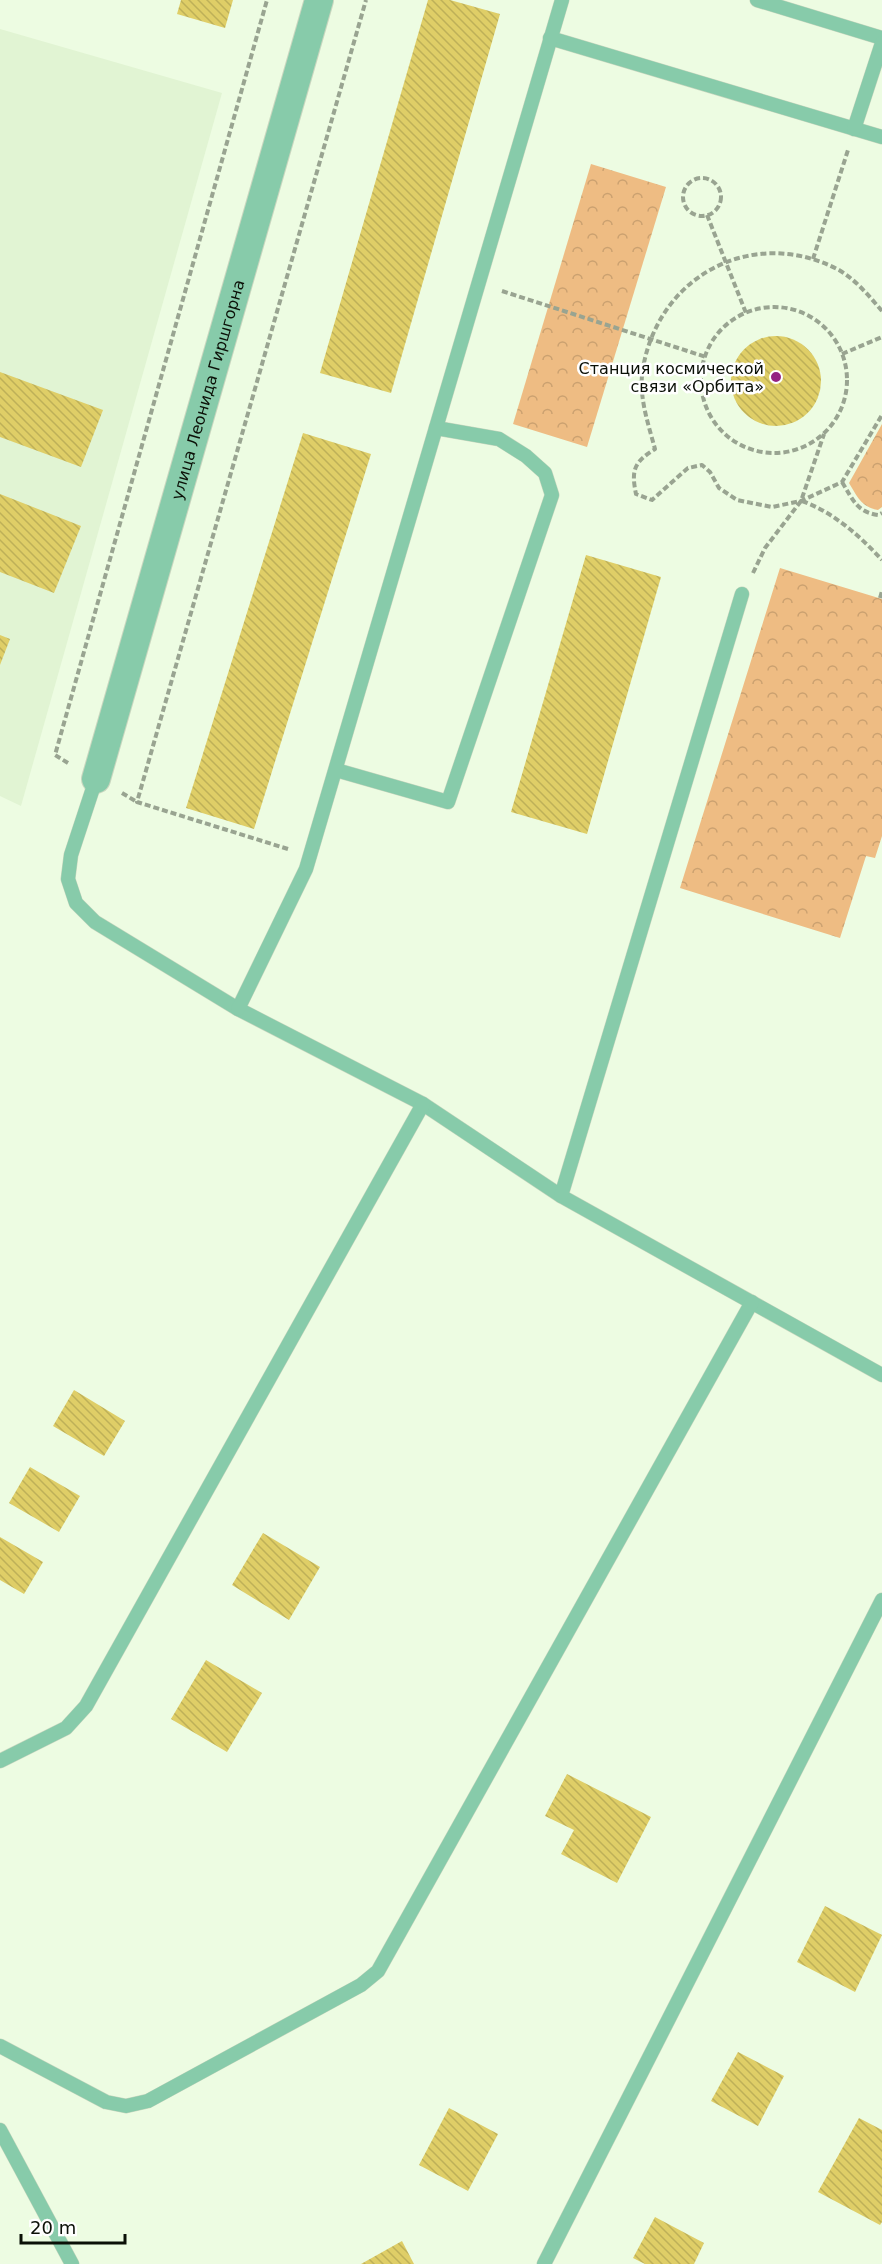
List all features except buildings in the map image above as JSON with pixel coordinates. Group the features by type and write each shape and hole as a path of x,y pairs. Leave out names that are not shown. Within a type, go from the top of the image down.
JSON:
{"street":[{"name":"улица Леонида Гиршгорна","path":"96,779 319,0"}],"lane":[{"path":"238,1009 306,869 562,0"},
{"path":"757,0 882,38"},
{"path":"550,38 882,137"},
{"path":"854,129 882,44"},
{"path":"336,770 448,802 552,495 545,472 526,456 499,439 436,428"},
{"path":"561,1196 742,594"},
{"path":"96,779 71,855 68,879 76,903 95,922 238,1009 423,1104 561,1196 882,1375"},
{"path":"0,1761 66,1728 86,1706 423,1104"},
{"path":"0,2046 106,2102 126,2106 148,2101 361,1985 378,1971 752,1302"},
{"path":"544,2264 882,1600"},
{"path":"0,2130 72,2264"}],"path":[{"path":"267,0 55,755 137,801 310,856"},
{"path":"137,801 366,0"},
{"path":"813,259 854,129"},
{"path":"705,178 712,181 721,196 714,211 707,215 699,216 691,213 685,206 684,190 696,179 705,178"},
{"path":"707,215 746,313"},
{"path":"882,311 864,289 840,271 813,259 780,253 747,255 716,266 688,284 666,308 650,338 643,370 643,403 655,449 640,458 632,476 636,494 652,500 688,468 702,465 710,472 719,488 737,500 772,507 801,501 842,482 882,415"},
{"path":"478,284 706,357"},
{"path":"742,594 765,548 801,501 824,434 840,413 847,389 846,364 836,340 819,322 796,310 771,307 746,313 724,327 709,347 702,371 703,396 712,420 730,439 753,450 778,453 803,448 824,434"},
{"path":"842,354 882,337"},
{"path":"842,482 865,513 878,516 882,513"},
{"path":"801,501 817,507 842,523 882,560"},
{"path":"880,598 882,591"}],"shaded area":[{"path":"0,29 222,93 21,806 0,796"}],"green space":[{"path":"591,164 666,187 587,447 513,424"},
{"path":"882,424 882,507 878,510 863,504 849,483"},
{"path":"780,568 882,599 882,836 875,858 866,856 840,938 680,888"}],"place":[{"name":"Станция космической связи «Орбита»","path":"776,377"}]}
